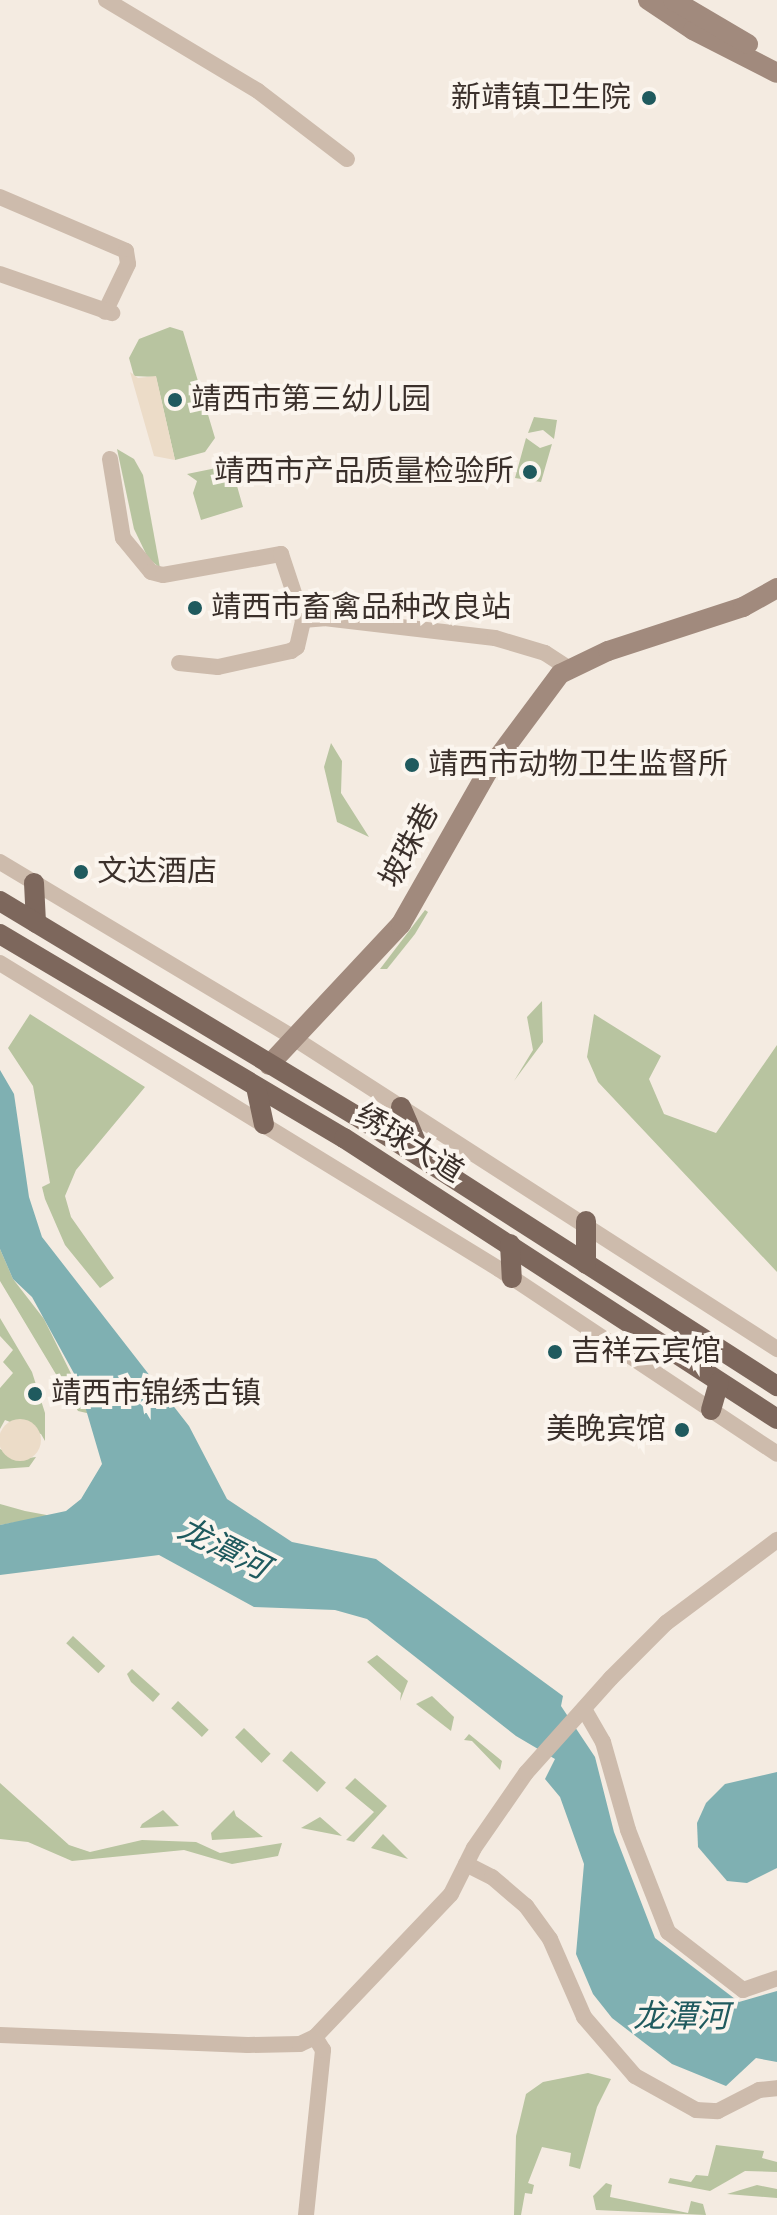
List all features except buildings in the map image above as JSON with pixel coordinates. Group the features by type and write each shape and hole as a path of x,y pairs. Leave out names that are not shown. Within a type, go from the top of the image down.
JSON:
{"main road":[{"path":"34,883 36,923"},
{"name":"绣球大道","path":"0,901 423,1158 777,1386"},
{"name":"绣球大道","path":"0,934 510,1244 777,1419"},
{"path":"256,1087 264,1124"},
{"path":"401,1107 423,1158"},
{"path":"586,1221 586,1264"},
{"path":"510,1244 512,1278"},
{"path":"711,1410 719,1382"}],"street":[{"path":"106,0 258,91 347,159"},
{"path":"648,0 693,30 777,73"},
{"path":"673,0 777,58"},
{"path":"0,197 126,251 128,264 108,312 0,274"},
{"path":"110,459 123,538 151,572 163,575 281,554 303,620 297,647 291,651 218,667 179,663"},
{"path":"303,620 346,620 495,638 545,653 568,668 705,622 777,588"},
{"name":"坡珠巷","path":"269,1065 401,924 488,771 568,668"},
{"path":"0,862 292,1037 586,1221 777,1349"},
{"path":"0,963 512,1278 777,1454"},
{"path":"0,2035 248,2045 300,2044 315,2037 451,1894 466,1864 541,1758 580,1714 666,1623 777,1540"},
{"path":"580,1714 603,1742 628,1830 668,1932 743,1990 777,1978"},
{"path":"466,1864 500,1883 526,1906 550,1939 584,2017 635,2076 696,2110 718,2111 759,2090 777,2088"},
{"path":"306,2215 323,2050 315,2037"}],"green space":[{"path":"170,327 183,331 215,438 205,452 175,460 156,377 134,376 129,358 139,339"},
{"path":"534,417 557,420 554,439 543,430 528,433"},
{"path":"526,438 540,448 552,444 541,482 515,478"},
{"path":"117,449 134,459 143,475 160,568 148,558 134,529"},
{"path":"231,465 243,507 201,520 193,493 197,481 187,474"},
{"path":"331,743 342,761 341,793 369,837 337,822 324,767"},
{"path":"425,910 428,912 415,934 387,969 380,969"},
{"path":"542,1001 543,1042 514,1081 533,1050 527,1017"},
{"path":"30,1014 145,1087 76,1170 65,1196 71,1217 114,1278 100,1288 65,1245 45,1199 42,1187 50,1183 33,1086 8,1048"},
{"path":"594,1014 661,1056 649,1079 664,1114 716,1133 777,1045 777,1272 598,1082 587,1057"},
{"path":"0,1249 13,1279 44,1319 91,1414 78,1411 0,1281"},
{"path":"0,1318 32,1372 45,1413 45,1441 41,1434 5,1420 0,1429 0,1388 13,1373 3,1362 13,1350 0,1336"},
{"path":"0,1449 21,1459 36,1457 29,1467 0,1469"},
{"path":"0,1504 25,1511 52,1516 0,1525"},
{"path":"73,1636 105,1666 98,1673 66,1643"},
{"path":"377,1655 408,1681 400,1701 401,1693 367,1662"},
{"path":"132,1669 160,1694 153,1702 131,1682 127,1674"},
{"path":"432,1696 454,1717 451,1731 416,1704"},
{"path":"178,1701 209,1730 202,1737 171,1708"},
{"path":"244,1728 271,1754 262,1763 235,1737"},
{"path":"469,1734 502,1761 500,1770 472,1741 464,1740"},
{"path":"291,1751 326,1782 317,1792 282,1761"},
{"path":"355,1778 387,1806 354,1842 346,1840 374,1812 345,1788"},
{"path":"0,1783 69,1845 90,1852 142,1840 196,1842 220,1853 282,1843 278,1856 232,1864 184,1850 72,1861 28,1842 0,1839"},
{"path":"163,1810 179,1826 140,1828 142,1824"},
{"path":"234,1810 236,1816 263,1837 212,1840 211,1833"},
{"path":"320,1817 342,1836 301,1828"},
{"path":"383,1834 408,1859 371,1848"},
{"path":"588,2073 611,2079 597,2107 580,2169 569,2166 571,2153 542,2147 528,2183 534,2185 532,2194 525,2193 521,2215 514,2215 516,2136 526,2094 543,2082"},
{"path":"716,2145 764,2151 762,2158 777,2162 777,2172 745,2171 710,2191 668,2183 670,2178 691,2182 696,2175 708,2176"},
{"path":"606,2183 612,2185 610,2197 688,2213 691,2201 703,2204 706,2215 596,2210 593,2196"},
{"path":"757,2185 777,2189 777,2198 727,2194"}],"shaded area":[{"path":"130,372 138,378 156,376 175,460 154,456"},
{"path":"20,1419 35,1425 41,1440 35,1455 20,1461 5,1455 -1,1440 5,1425"}],"water":[{"name":"龙潭河","path":"0,1070 14,1094 29,1197 42,1237 189,1426 227,1499 292,1542 376,1559 563,1696 561,1706 595,1757 614,1832 655,1938 739,2002 777,1991 777,2062 756,2058 726,2086 672,2064 612,2018 593,1994 576,1954 584,1864 560,1797 545,1779 555,1759 516,1736 367,1619 335,1610 254,1607 159,1555 0,1575 0,1525 66,1511 81,1499 102,1464 77,1379 32,1297 13,1279 0,1249"},
{"path":"777,1772 777,1868 747,1883 727,1881 698,1847 697,1823 706,1803 725,1784"}],"place":[{"name":"新靖镇卫生院","path":"649,98"},
{"name":"靖西市第三幼儿园","path":"175,400"},
{"name":"靖西市产品质量检验所","path":"530,472"},
{"name":"靖西市畜禽品种改良站","path":"195,608"},
{"name":"靖西市动物卫生监督所","path":"412,765"},
{"name":"文达酒店","path":"81,872"},
{"name":"吉祥云宾馆","path":"555,1352"},
{"name":"靖西市锦绣古镇","path":"35,1394"},
{"name":"美晚宾馆","path":"682,1430"}]}
